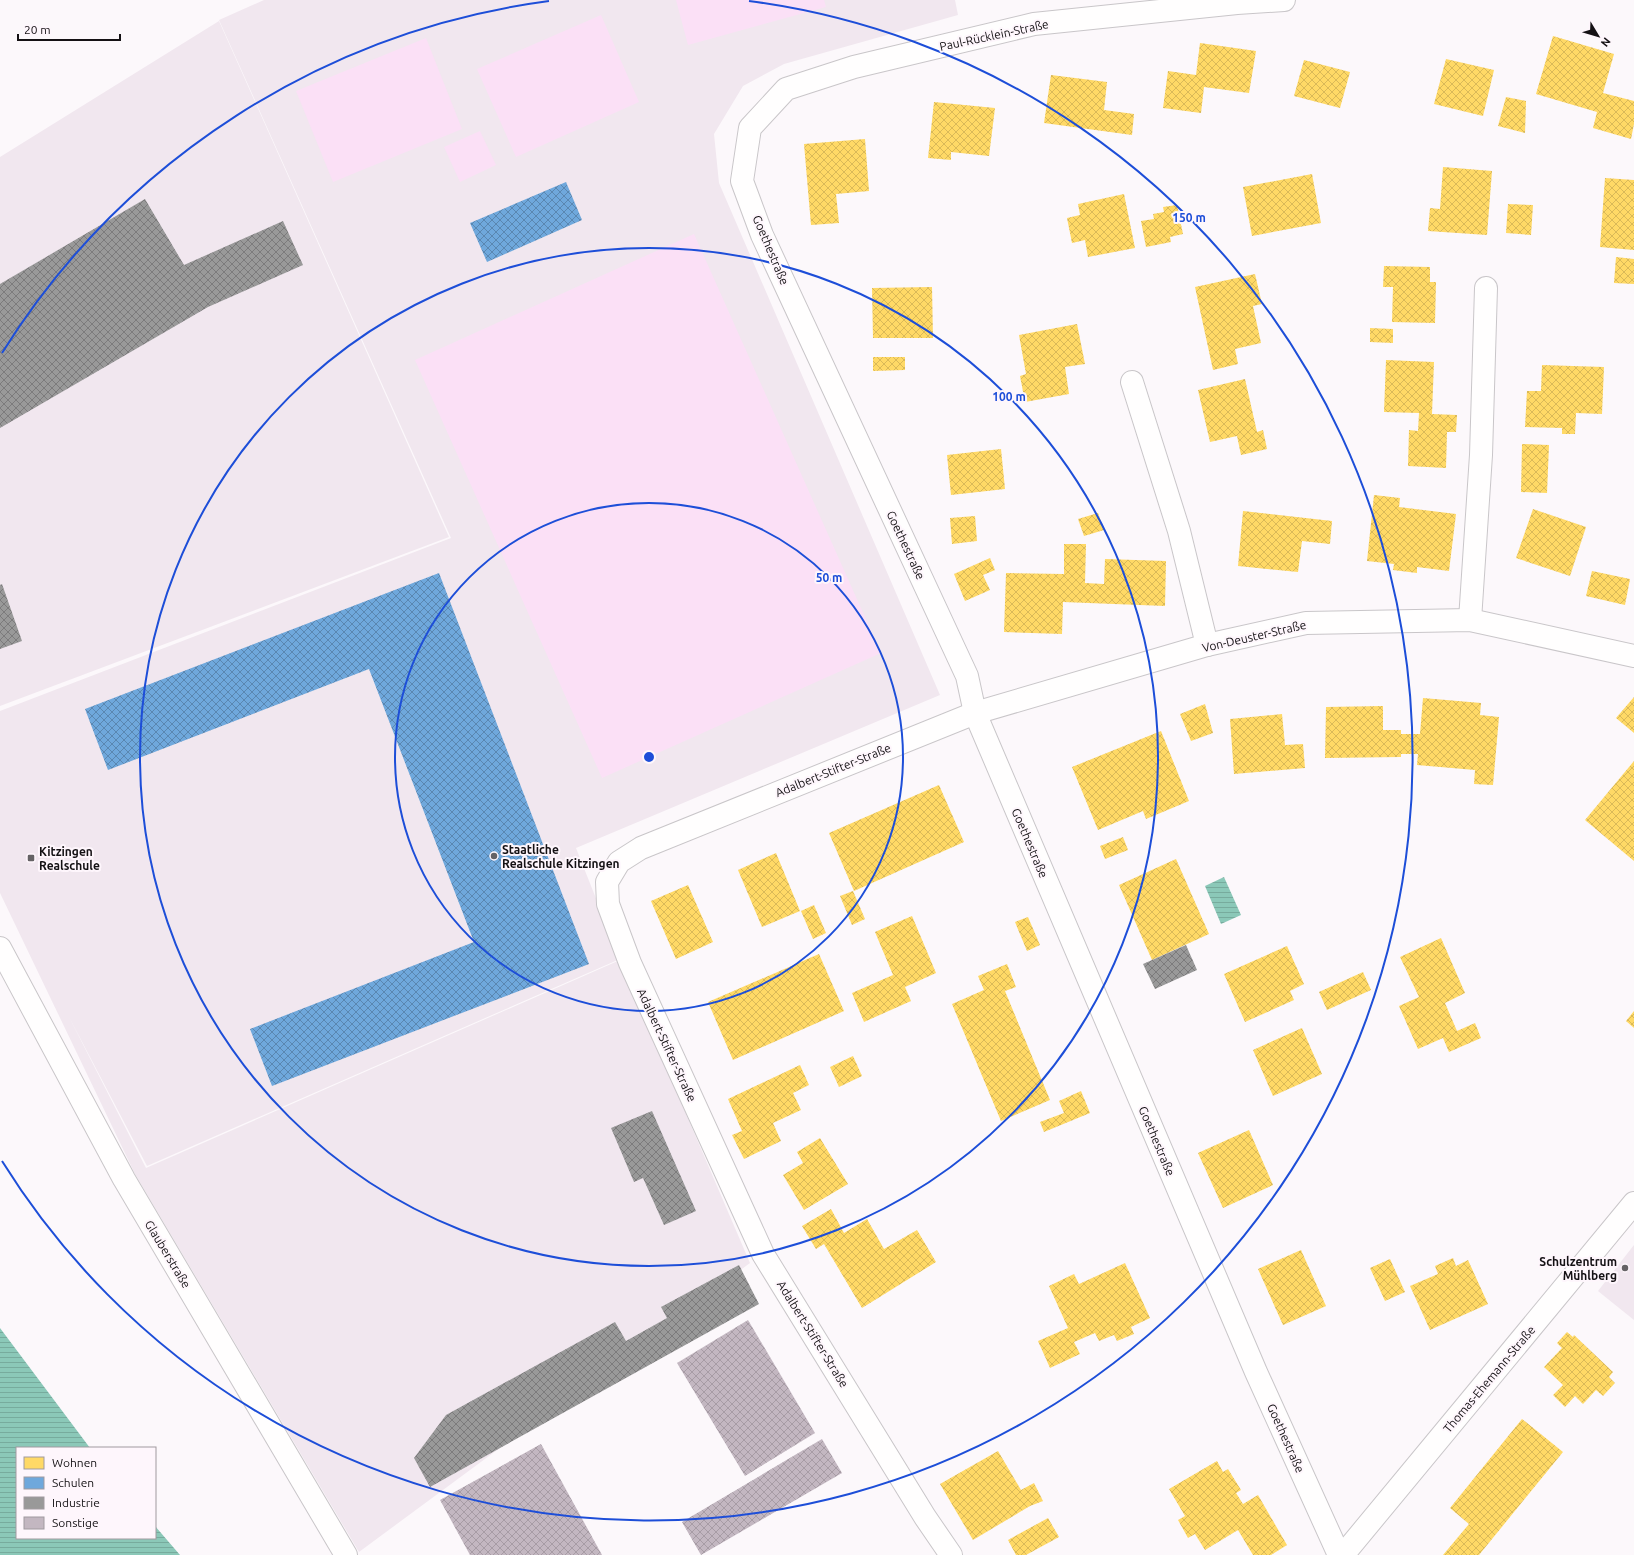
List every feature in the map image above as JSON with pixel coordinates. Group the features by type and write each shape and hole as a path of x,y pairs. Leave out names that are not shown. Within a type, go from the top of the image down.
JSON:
{"street":[{"name":"Paul-Rücklein-Straße","path":"750,128 786,89 854,67 1034,24 1237,3 1284,0"},
{"name":"Goethestraße","path":"750,128 742,181 762,235 967,676 975,713 1256,1372 1339,1555"},
{"path":"1470,620 1481,455 1486,288"},
{"path":"1132,382 1179,531 1207,646"},
{"name":"Von-Deuster-Straße","path":"975,713 1207,646 1306,623 1470,620 1634,656"},
{"name":"Adalbert-Stifter-Straße","path":"951,1555 925,1517 763,1254 630,963 608,904 606,882 618,862 641,848 975,713"},
{"name":"Glauberstraße","path":"0,948 124,1179 346,1555"},
{"name":"Thomas-Ehemann-Straße","path":"1343,1555 1634,1203"}],"shaded area":[{"path":"264,0 955,0 958,15 784,64 743,86 714,134 719,183 940,695 576,848 620,959 147,1166 68,1015 146,1168 620,960 750,1263 359,1552 135,1174 0,893 0,711 451,538 219,20"},
{"path":"676,0 824,0 826,7 688,45"},
{"path":"601,15 639,102 516,157 477,69"},
{"path":"219,21 449,537 0,706 0,157"},
{"path":"426,38 462,129 333,182 296,91"},
{"path":"480,131 496,165 460,182 444,147"},
{"path":"694,234 881,653 602,778 415,360"},
{"path":"1224,877 1241,915 1221,924 1205,886"},
{"name":"Schulzentrum Mühlberg","path":"1634,1245 1634,1320 1598,1291"},
{"path":"0,1328 89,1447 16,1447 16,1539 156,1539 156,1527 180,1555 0,1555"}],"building: Wohnen":[{"path":"1553,36 1614,54 1603,93 1634,101 1634,124 1631,139 1593,128 1597,112 1536,94"},
{"path":"1200,43 1256,51 1249,93 1204,87 1201,113 1163,108 1168,71 1196,75"},
{"path":"1446,59 1494,70 1483,116 1434,104"},
{"path":"1304,60 1350,72 1340,108 1294,96"},
{"path":"1051,75 1107,82 1104,110 1134,114 1132,135 1044,123"},
{"path":"1506,97 1526,101 1525,133 1498,126"},
{"path":"934,102 995,108 989,156 951,152 951,160 928,158"},
{"path":"865,139 869,191 836,194 839,223 811,225 804,144"},
{"path":"1443,167 1492,171 1487,235 1428,231 1430,208 1440,209"},
{"path":"1312,174 1321,223 1252,236 1243,187"},
{"path":"1605,178 1634,180 1634,250 1600,247"},
{"path":"1124,194 1135,248 1088,257 1085,240 1072,243 1067,218 1080,215 1078,204"},
{"path":"1508,204 1533,205 1531,235 1506,233"},
{"path":"1177,205 1183,234 1170,237 1171,242 1146,247 1141,221 1154,219 1153,214 1164,212 1163,207"},
{"path":"1616,257 1634,259 1634,284 1614,283"},
{"path":"1384,266 1430,267 1430,282 1436,282 1435,323 1392,322 1393,287 1383,287"},
{"path":"1255,274 1262,304 1253,306 1261,343 1235,349 1238,364 1213,370 1195,287"},
{"path":"932,287 933,338 873,338 872,288"},
{"path":"1077,324 1085,364 1065,367 1069,394 1025,402 1020,376 1026,374 1019,335"},
{"path":"1370,328 1393,329 1393,343 1370,342"},
{"path":"873,357 905,357 905,370 873,371"},
{"path":"1386,360 1434,362 1432,414 1457,415 1456,432 1447,432 1446,468 1408,466 1409,430 1418,431 1419,413 1384,412"},
{"path":"1542,365 1604,367 1602,414 1576,413 1575,434 1562,434 1562,428 1525,427 1527,391 1541,391"},
{"path":"1245,379 1257,432 1263,430 1267,449 1241,455 1237,436 1210,442 1198,390"},
{"path":"1522,444 1549,445 1547,493 1521,492"},
{"path":"1001,449 1005,489 951,495 947,455"},
{"path":"1374,495 1400,498 1399,507 1456,514 1449,571 1417,567 1417,573 1393,570 1394,564 1367,561"},
{"path":"1533,509 1586,527 1570,576 1516,558"},
{"path":"1243,511 1332,521 1330,544 1302,541 1298,572 1238,566"},
{"path":"1098,513 1104,530 1084,536 1078,519"},
{"path":"975,516 977,541 952,544 950,518"},
{"path":"1064,544 1086,544 1085,583 1104,584 1105,559 1166,561 1165,606 1063,602 1062,634 1004,632 1006,573 1064,574"},
{"path":"990,558 995,570 983,575 990,590 965,601 954,574"},
{"path":"1592,571 1630,579 1625,605 1586,596"},
{"path":"1634,697 1634,733 1616,718"},
{"path":"1423,698 1481,703 1480,715 1499,717 1493,785 1474,784 1475,770 1417,765 1418,754 1401,754 1401,757 1325,758 1326,707 1383,706 1383,730 1401,730 1401,734 1420,734"},
{"path":"1205,704 1213,733 1191,741 1180,714"},
{"path":"1282,714 1285,745 1303,744 1305,768 1234,774 1230,719"},
{"path":"1161,731 1189,801 1146,819 1143,811 1098,830 1072,767"},
{"path":"1634,761 1634,861 1585,820"},
{"path":"939,785 964,842 854,891 829,833"},
{"path":"1123,837 1128,850 1105,859 1100,846"},
{"path":"776,853 800,911 762,927 738,870"},
{"path":"1176,859 1209,934 1152,960 1119,885"},
{"path":"688,885 713,942 676,959 651,901"},
{"path":"853,891 865,919 852,925 840,896"},
{"path":"814,905 826,933 813,939 801,911"},
{"path":"912,916 936,973 905,987 911,1001 864,1022 852,993 893,975 875,932"},
{"path":"1028,917 1040,945 1027,951 1015,922"},
{"path":"1441,938 1465,993 1445,1003 1457,1031 1475,1023 1481,1038 1449,1052 1443,1038 1418,1049 1399,1006 1419,997 1400,957"},
{"path":"1287,946 1304,984 1290,991 1294,1000 1245,1022 1224,974"},
{"path":"819,954 844,1011 733,1060 708,1002"},
{"path":"1007,964 1016,987 1005,991 1050,1100 1001,1121 952,1004 984,990 978,976"},
{"path":"1363,972 1371,990 1327,1010 1319,992"},
{"path":"1634,1011 1634,1028 1626,1021"},
{"path":"1302,1028 1322,1074 1273,1096 1253,1050"},
{"path":"853,1056 862,1076 839,1087 830,1067"},
{"path":"800,1065 809,1085 793,1093 801,1110 773,1123 781,1141 744,1159 732,1135 742,1131 728,1099"},
{"path":"1081,1091 1090,1113 1044,1132 1040,1122 1064,1113 1059,1101"},
{"path":"1249,1130 1273,1185 1223,1208 1198,1153"},
{"path":"820,1138 848,1184 804,1210 783,1175 803,1163 797,1152"},
{"path":"831,1209 844,1233 867,1219 884,1249 917,1230 936,1262 862,1308 824,1244 816,1249 802,1226"},
{"path":"1301,1250 1326,1306 1283,1325 1258,1269"},
{"path":"1453,1258 1456,1266 1468,1260 1488,1304 1430,1330 1410,1286 1438,1274 1435,1266"},
{"path":"1390,1259 1405,1292 1385,1301 1370,1268"},
{"path":"1125,1263 1150,1318 1131,1327 1134,1334 1117,1341 1114,1335 1099,1341 1095,1333 1074,1342 1080,1354 1050,1368 1038,1341 1068,1328 1049,1286 1074,1274 1079,1284"},
{"path":"1567,1332 1573,1337 1574,1335 1613,1372 1609,1377 1615,1383 1603,1396 1596,1390 1583,1404 1575,1396 1565,1407 1553,1395 1563,1385 1544,1367 1562,1348 1557,1343"},
{"path":"1522,1419 1563,1452 1479,1555 1443,1555 1469,1524 1450,1508"},
{"path":"998,1451 1021,1490 1034,1483 1043,1501 1030,1506 973,1540 940,1484"},
{"path":"1217,1461 1223,1472 1228,1469 1241,1490 1236,1493 1243,1504 1258,1495 1287,1545 1271,1555 1253,1555 1238,1530 1205,1550 1195,1534 1188,1538 1178,1520 1185,1516 1169,1489"},
{"path":"1048,1518 1059,1537 1026,1555 1016,1555 1008,1540"}],"building: Schulen":[{"path":"566,182 582,220 487,262 470,223"},
{"name":"Staatliche Realschule Kitzingen","path":"439,573 589,964 272,1086 250,1029 474,942 369,669 108,770 85,709"}],"building: Industrie":[{"path":"145,199 184,265 283,221 303,265 208,307 0,428 0,284"},
{"path":"2,584 22,641 0,649 0,585"},
{"path":"1186,945 1197,970 1155,989 1143,964"},
{"path":"652,1111 696,1211 664,1225 643,1178 634,1182 611,1128"},
{"path":"739,1265 759,1304 430,1487 414,1458 446,1415 615,1322 626,1341 667,1318 661,1307"}],"building: Sonstige":[{"path":"748,1320 815,1433 745,1476 677,1363"},
{"path":"822,1439 842,1473 701,1555 682,1522"},
{"path":"541,1444 602,1555 470,1555 440,1500"}],"place":[{"name":"Staatliche Realschule Kitzingen","path":"494,856"},
{"name":"Kitzingen Realschule","path":"31,858"},
{"name":"Schulzentrum Mühlberg","path":"1625,1268"}]}
